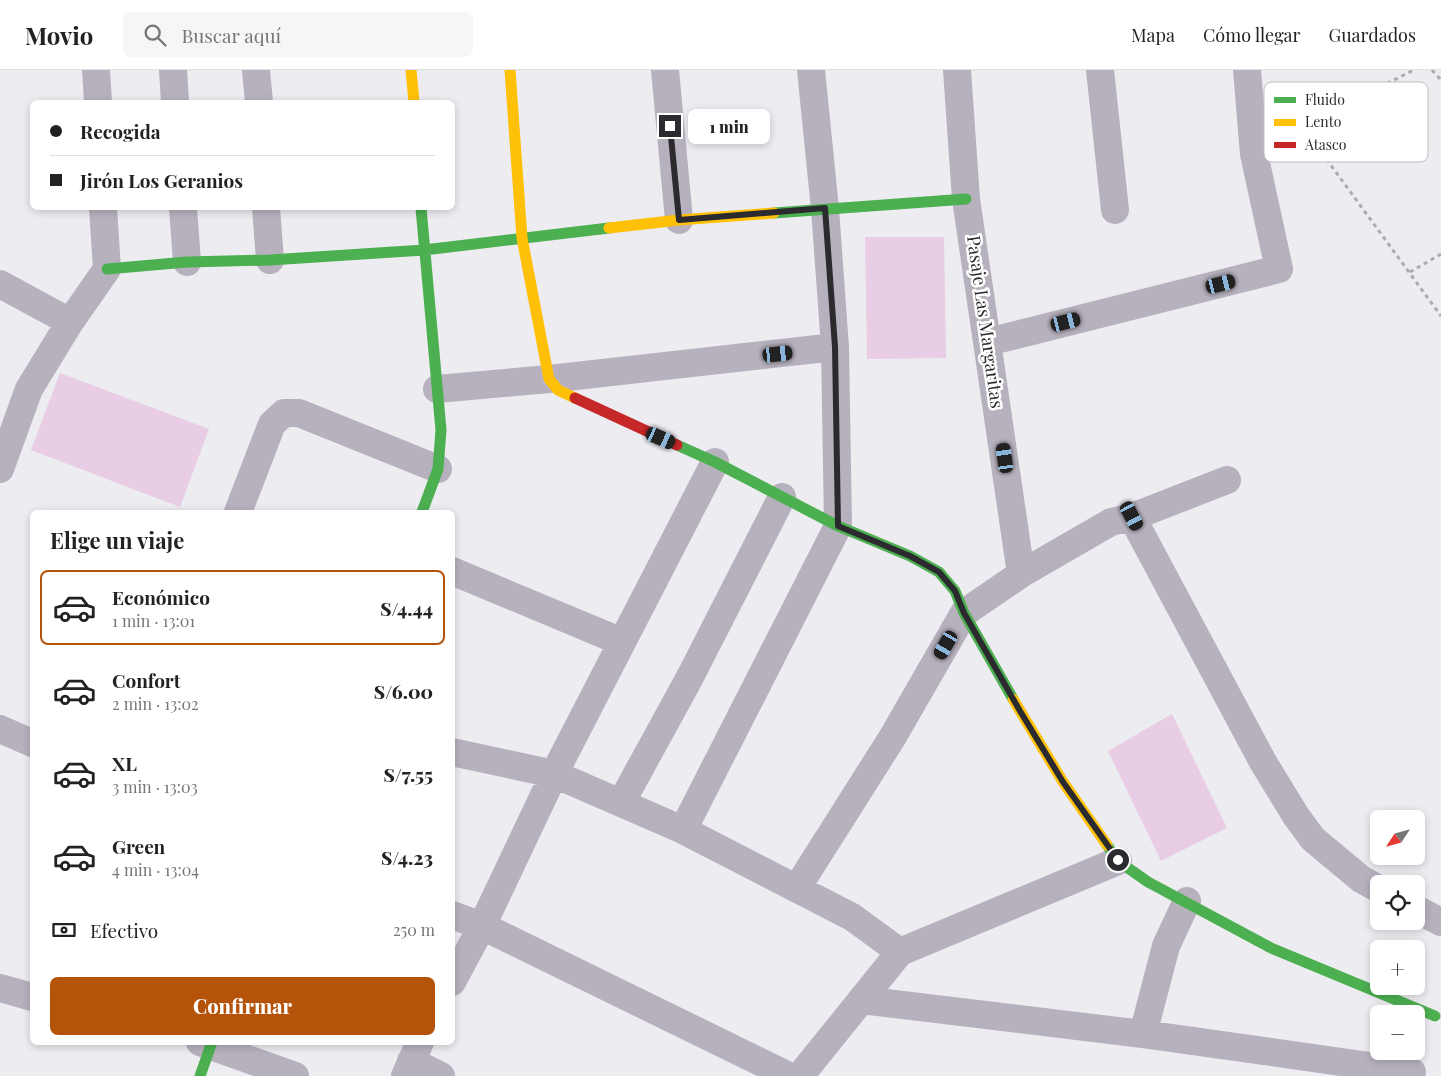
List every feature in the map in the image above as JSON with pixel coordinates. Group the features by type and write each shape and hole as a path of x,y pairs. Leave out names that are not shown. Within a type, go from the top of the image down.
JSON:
{"street":[{"path":"96,70 98,100"},
{"path":"173,70 175,100"},
{"path":"256,70 258,100"},
{"path":"411,70 414,100"},
{"path":"510,70 522,238 549,379 558,390 715,462 838,526 910,556 939,572 955,591 964,613 1063,782 1118,860 1148,882 1187,901 1271,948 1435,1016"},
{"path":"664,70 679,220"},
{"path":"683,830 838,526 835,347 825,208 811,70"},
{"name":"Pasaje Las Margaritas","path":"957,70 966,199 1021,574"},
{"path":"1100,70 1115,210"},
{"path":"988,342 1279,269 1254,154 1248,82"},
{"path":"106,269 187,262 270,260 424,250 679,220 966,199"},
{"path":"3,451 29,389 70,322 106,269 103,210"},
{"path":"183,210 187,262"},
{"path":"266,210 270,260"},
{"path":"421,210 441,430 438,469 423,510"},
{"path":"0,284 70,322"},
{"path":"437,389 549,379 835,347"},
{"path":"239,510 272,424 284,413 299,413 438,469"},
{"path":"455,976 482,926 554,774 715,462"},
{"path":"797,888 892,738 964,613 1021,574 1111,522 1132,516 1227,480"},
{"path":"621,803 690,677 782,497"},
{"path":"1132,516 1263,762 1296,816 1313,839 1361,879 1370,884"},
{"path":"455,572 622,642"},
{"path":"0,729 30,742"},
{"path":"455,753 554,774 683,830 852,917 900,952"},
{"path":"800,1076 900,952 1118,860"},
{"path":"1143,1034 1166,946 1187,901"},
{"path":"1425,914 1441,922"},
{"path":"455,916 482,926 789,1076"},
{"path":"1,993 30,997"},
{"path":"861,1000 1143,1034 1412,1072"},
{"path":"200,1076 207,1045"},
{"path":"212,1045 295,1076"},
{"path":"412,1060 441,1076"}],"path":[{"path":"1390,82 1414,70"},
{"path":"1432,70 1441,80"},
{"path":"1248,82 1264,90"},
{"path":"1328,162 1441,316"},
{"path":"1410,272 1441,254"}],"shaded area":[{"path":"865,237 944,237 946,358 867,359"},
{"path":"60,373 209,429 180,507 31,450"},
{"path":"1172,714 1227,828 1161,861 1108,751"}],"traffic: fast":[{"path":"774,213 966,199"},
{"path":"421,210 441,430 438,469 423,510"},
{"path":"107,269 187,262 270,260 424,250 609,228"},
{"path":"677,445 715,462 838,526 910,556 939,572 955,591 964,613 1013,699"},
{"path":"1107,845 1118,861 1148,882 1271,948 1435,1016"},
{"path":"200,1076 211,1045"}],"traffic: slow":[{"path":"411,70 414,100"},
{"path":"510,70 522,238 549,379 558,390 575,398"},
{"path":"609,228 679,220 774,213"},
{"path":"1013,699 1063,782 1107,845"}],"traffic: jam":[{"path":"575,398 677,445"}],"route":[{"path":"670,126 679,220 825,208 835,347 838,526 910,556 939,572 955,591 964,613 1063,782 1118,860"}]}
